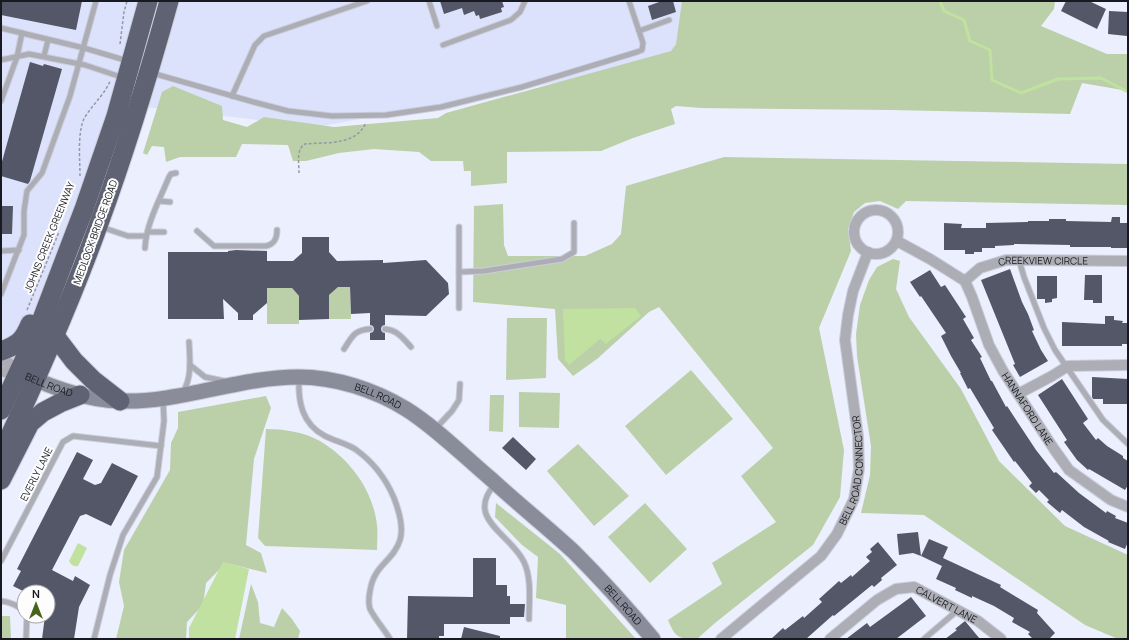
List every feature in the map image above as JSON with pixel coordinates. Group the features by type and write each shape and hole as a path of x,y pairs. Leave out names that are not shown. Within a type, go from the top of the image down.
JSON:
{"highway":[{"name":"MEDLOCK BRIDGE ROAD","path":"1,410 10,371 37,332 84,209 116,116 122,69 148,1"},
{"name":"MEDLOCK BRIDGE ROAD","path":"1,455 55,336 98,226 149,72 169,1"},
{"path":"1,351 14,346 26,336 68,229 84,209"},
{"path":"55,336 74,361 93,380 120,401"},
{"path":"1,480 30,423 43,412 80,395"}],"street":[{"path":"870,211 882,211 893,218 898,229 897,241 886,252 875,254 868,252 858,244 855,239 854,229 860,218 870,211"},
{"path":"897,241 930,259 965,281"},
{"name":"BELL ROAD CONNECTOR","path":"721,639 821,556 838,534 854,499 859,470 858,436 845,340 853,291 868,252"},
{"name":"CREEKVIEW CIRCLE","path":"965,281 980,268 1006,260 1128,261"},
{"name":"HANNAFORD LANE","path":"965,281 989,345 1003,371 1069,470 1111,500 1128,507"},
{"path":"1,360 9,363 10,371"},
{"path":"1018,394 1066,367 1128,365"},
{"name":"BELL ROAD","path":"10,371 64,391 96,399 120,401 163,398 238,384 299,377 336,381 374,393 406,409 434,430 496,484 573,552 626,606 653,639"},
{"name":"CALVERT LANE","path":"830,639 877,600 896,589 914,587 978,621 1001,639"}],"lane":[{"path":"1,294 24,235 24,211 27,191 42,173 70,96 96,1"},
{"path":"232,96 255,45 264,36 367,1"},
{"path":"429,1 437,26"},
{"path":"443,45 511,20 520,12 525,1"},
{"path":"149,72 275,108 302,113 332,116 368,116 405,113 441,107 522,87 642,50 643,47 639,31 629,1"},
{"path":"639,31 669,20"},
{"path":"1,28 84,48 122,69"},
{"path":"1,101 17,57 22,33"},
{"path":"44,56 48,40"},
{"path":"1,60 29,54 79,64 122,69"},
{"path":"145,248 147,234 159,201 170,175 176,173"},
{"path":"159,201 170,202"},
{"path":"459,272 484,271 562,259 574,252 574,222"},
{"path":"98,226 128,236 164,232"},
{"path":"459,227 459,308"},
{"path":"198,231 214,246 266,246 272,244 276,239 277,230"},
{"path":"1,250 19,250"},
{"path":"1019,260 1044,328 1055,350 1103,420 1128,444"},
{"path":"344,349 354,334 370,329"},
{"path":"385,329 393,330 411,347"},
{"path":"181,395 186,388 190,365 189,342"},
{"path":"190,365 205,377 238,384"},
{"path":"299,377 300,402 303,414 308,422 321,434 348,446 366,458 381,475 395,499 402,531 400,540 392,554 375,574 372,581 369,599 370,608 390,639"},
{"path":"434,430 452,411 459,400 460,384"},
{"path":"94,639 122,535 157,477 164,422 163,398"},
{"name":"EVERLY LANE","path":"1,561 62,442 73,436 162,446"},
{"path":"496,484 486,496 485,511 490,522 524,562 529,577 529,619"},
{"path":"1,601 16,605"},
{"path":"924,639 958,610"},
{"path":"26,639 27,624"}],"path":[{"name":"JOHNS CREEK GREENWAY","path":"80,177 80,138 84,118 122,69 124,12 127,1"},
{"path":"299,173 301,146 305,144 344,141 354,136 364,127 368,116"},
{"name":"JOHNS CREEK GREENWAY","path":"25,315 61,228"}],"shaded area":[{"path":"1,1 914,1 646,66 317,127 146,107 1,469"},
{"path":"682,1 1055,1 1054,9 1041,26 1107,54 1128,54 1128,91 1082,83 1070,114 701,108 676,106 671,109 675,124 633,138 601,151 507,152 507,183 471,186 471,171 464,171 463,161 431,161 419,152 374,149 339,153 306,161 293,161 288,145 242,144 236,157 180,157 166,162 164,147 152,146 147,155 143,153 162,92 173,86 222,106 223,120 247,127 264,117 334,127 438,118 446,113 671,51 676,44"},
{"path":"724,157 1128,164 1128,205 906,201 898,209 880,201 865,203 854,212 848,229 851,251 819,328 844,450 840,497 813,545 697,639 691,639 678,636 668,620 722,584 712,563 776,522 741,476 773,448 659,307 649,312 597,359 573,376 558,359 555,309 473,302 474,206 503,204 504,245 508,256 585,256 612,244 621,234 626,186"},
{"path":"893,259 900,261 896,289 909,317 961,389 999,461 1065,526 1128,555 1128,639 1118,639 1085,625 924,515 861,513 870,475 871,446 857,356 856,334 860,305 869,280 877,267"},
{"path":"338,287 350,287 351,319 329,319 329,295"},
{"path":"267,288 292,288 299,296 299,324 267,324"},
{"path":"635,308 641,316 606,344 600,339 569,365 565,360 563,309"},
{"path":"507,318 547,318 546,378 506,380"},
{"path":"691,370 733,419 666,475 625,426"},
{"path":"519,392 560,393 559,428 519,427"},
{"path":"490,395 504,395 503,432 489,431"},
{"path":"266,396 271,408 254,459 246,545 261,553 267,573 226,563 206,583 203,605 187,622 186,639 116,639 124,606 119,582 124,550 170,470 171,443 178,428 178,412"},
{"path":"266,429 294,432 314,438 331,448 350,466 365,488 375,512 377,550 265,546 258,538"},
{"path":"578,444 629,496 594,526 547,471"},
{"path":"496,503 560,554 636,639 566,639 566,605 536,598 538,557 522,545 495,517"},
{"path":"645,503 687,549 650,583 608,537"},
{"path":"78,543 87,548 78,566 75,566 69,561"},
{"path":"223,562 249,569 235,639 189,639 189,628"},
{"path":"251,584 258,602 260,623 274,627 282,608 300,631 298,639 239,639"},
{"path":"1,616 10,616 11,639 1,639"}],"building":[{"path":"1,1 82,1 76,30 1,15"},
{"path":"440,1 502,1 504,7 501,8 502,12 480,19 479,15 476,16 474,11 464,15 462,8 444,14"},
{"path":"662,1 673,1 676,12 652,20 648,6"},
{"path":"1066,1 1089,1 1106,9 1097,29 1061,11"},
{"path":"1109,11 1128,12 1127,36 1108,34"},
{"path":"30,62 62,69 28,184 1,176 1,165"},
{"path":"1,206 13,206 12,234 1,234"},
{"path":"1112,217 1120,217 1120,223 1128,223 1128,248 1014,244 995,246 995,248 982,248 982,252 974,252 974,254 965,254 965,250 944,250 944,223 962,224 961,228 986,228 986,223 1049,221 1049,219 1111,222"},
{"path":"302,237 329,237 329,252 337,261 383,260 383,263 426,260 448,283 449,294 426,316 385,315 385,325 382,326 381,329 382,332 385,333 385,340 370,340 370,333 373,332 374,329 373,326 370,325 370,313 351,314 350,287 338,287 329,295 329,319 299,320 299,296 292,288 267,288 267,303 253,315 253,320 238,320 238,313 223,299 224,319 168,319 168,252 228,252 236,250 267,251 267,261 293,261 302,253"},
{"path":"1010,269 1034,330 1032,331 1048,361 1020,377 1013,365 1015,364 981,280"},
{"path":"930,270 941,287 945,285 966,317 963,319 974,338 971,340 982,357 980,358 991,381 1006,407 1007,406 1036,450 1054,473 1056,472 1079,493 1106,513 1107,511 1116,516 1115,518 1128,523 1128,542 1125,549 1108,542 1109,541 1084,527 1062,510 1060,513 1047,502 1049,500 1039,490 1036,493 1029,486 1032,483 1015,461 1014,462 992,430 994,428 970,388 968,389 941,336 946,333 910,282"},
{"path":"1085,275 1102,275 1102,303 1093,303 1093,300 1084,300"},
{"path":"1037,276 1057,276 1057,298 1052,299 1052,302 1045,303 1045,299 1037,299"},
{"path":"1105,316 1114,316 1114,320 1123,321 1122,323 1128,323 1128,344 1122,344 1122,346 1062,346 1062,322 1105,324"},
{"path":"1092,377 1128,379 1128,404 1103,404 1103,399 1093,399"},
{"path":"1062,379 1088,419 1083,423 1096,440 1098,438 1128,461 1128,485 1125,490 1089,469 1088,470 1077,460 1064,442 1067,440 1038,395"},
{"path":"513,437 536,459 526,470 502,448"},
{"path":"77,452 93,460 83,479 95,485 101,483 112,463 138,476 111,526 86,514 80,516 52,570 73,581 75,576 90,585 79,607 74,639 42,639 44,624 56,624 56,584 16,584 16,588 13,586 21,571 17,569"},
{"path":"918,532 921,556 913,553 899,555 897,534"},
{"path":"929,539 948,547 943,558 1001,585 1000,587 1038,610 1037,613 1055,633 1049,639 1033,639 1028,634 1030,632 1012,622 1014,618 994,606 972,596 972,598 955,590 956,588 936,579 942,566 921,556"},
{"path":"878,542 897,565 881,578 882,580 874,587 872,585 834,616 833,615 806,639 771,639 783,628 785,630 803,616 804,618 822,602 819,599 839,581 841,583 851,575 852,577 870,561 866,557 872,552 870,549"},
{"path":"473,558 496,558 496,585 507,585 507,596 510,596 510,604 525,604 524,617 510,617 510,624 444,624 444,636 439,636 439,639 407,639 408,596 473,597"},
{"path":"911,597 926,616 896,639 846,639 867,623 870,627"},
{"path":"965,621 980,639 945,639 957,630 955,629"},
{"path":"464,627 500,636 500,639 461,639"}],"waterway":[{"path":"940,1 944,11 964,20 970,41 990,50 992,80 1021,93 1058,79 1101,78 1128,92"}]}
